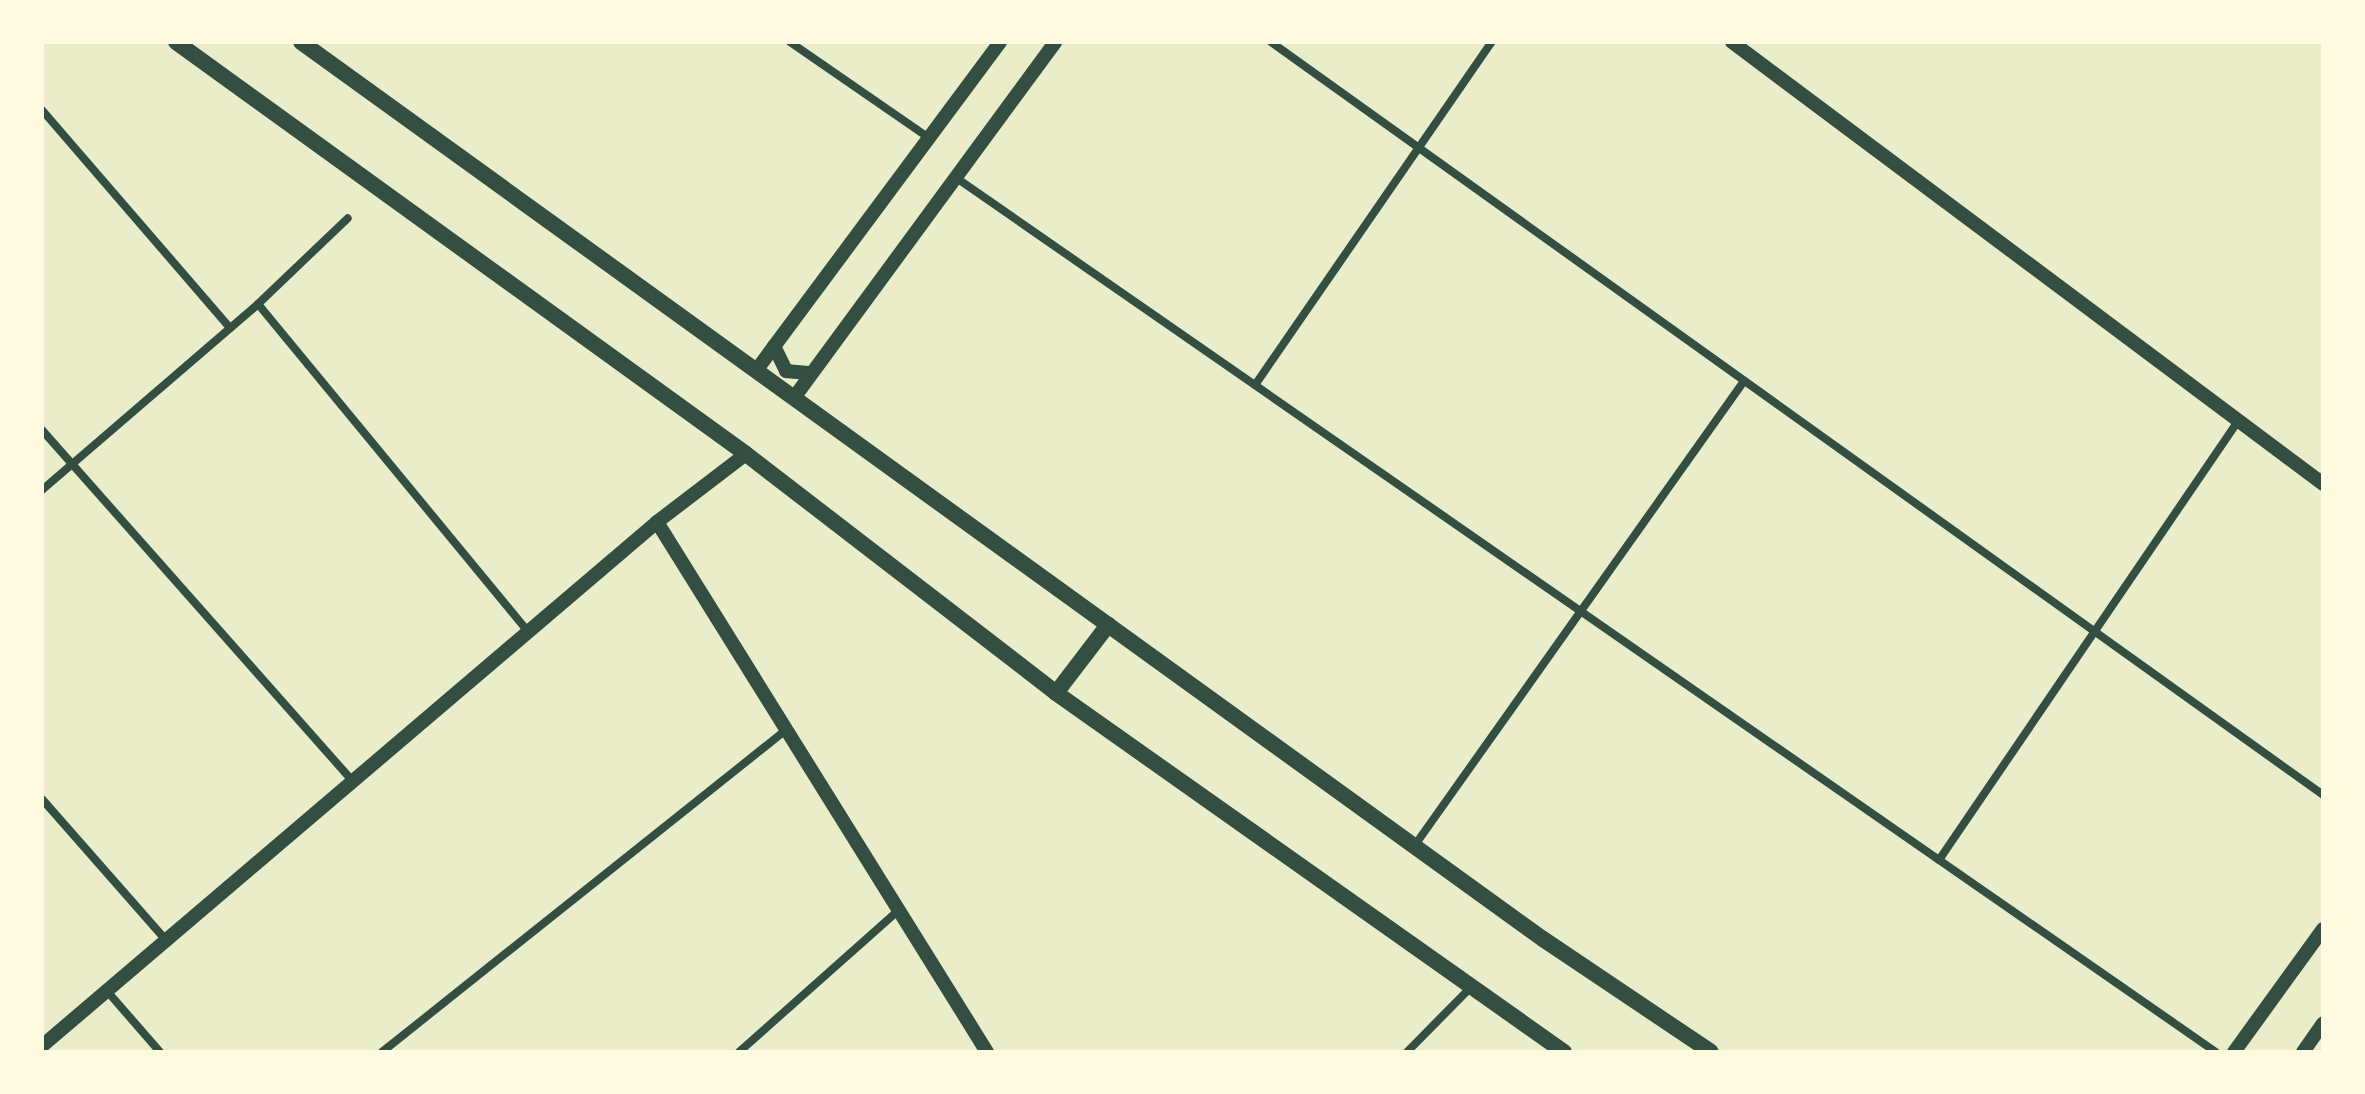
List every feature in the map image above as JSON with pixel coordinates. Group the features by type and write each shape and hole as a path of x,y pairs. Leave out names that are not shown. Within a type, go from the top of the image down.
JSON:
{"main road":[{"path":"176,42 746,454 1056,693 1564,1052"},
{"path":"301,42 796,395 1543,939 1711,1052"},
{"path":"1056,693 1108,625"}],"street":[{"path":"790,42 929,138"},
{"path":"758,368 1000,42"},
{"path":"796,395 1055,42"},
{"path":"1271,42 2323,795"},
{"path":"1255,385 1492,42"},
{"path":"1732,42 2323,484"},
{"path":"42,110 230,328"},
{"path":"955,177 2216,1052"},
{"path":"42,490 258,304 348,218"},
{"path":"258,304 528,632"},
{"path":"774,346 786,371 811,373"},
{"path":"1415,845 1744,381"},
{"path":"1939,860 2238,421"},
{"path":"42,430 352,781"},
{"path":"42,1046 657,522 746,454"},
{"path":"657,522 987,1052"},
{"path":"382,1052 786,730"},
{"path":"42,799 166,940"},
{"path":"739,1052 898,911"},
{"path":"2234,1052 2323,929"},
{"path":"1407,1052 1472,986"},
{"path":"107,991 160,1052"},
{"path":"2303,1052 2323,1023"}]}
